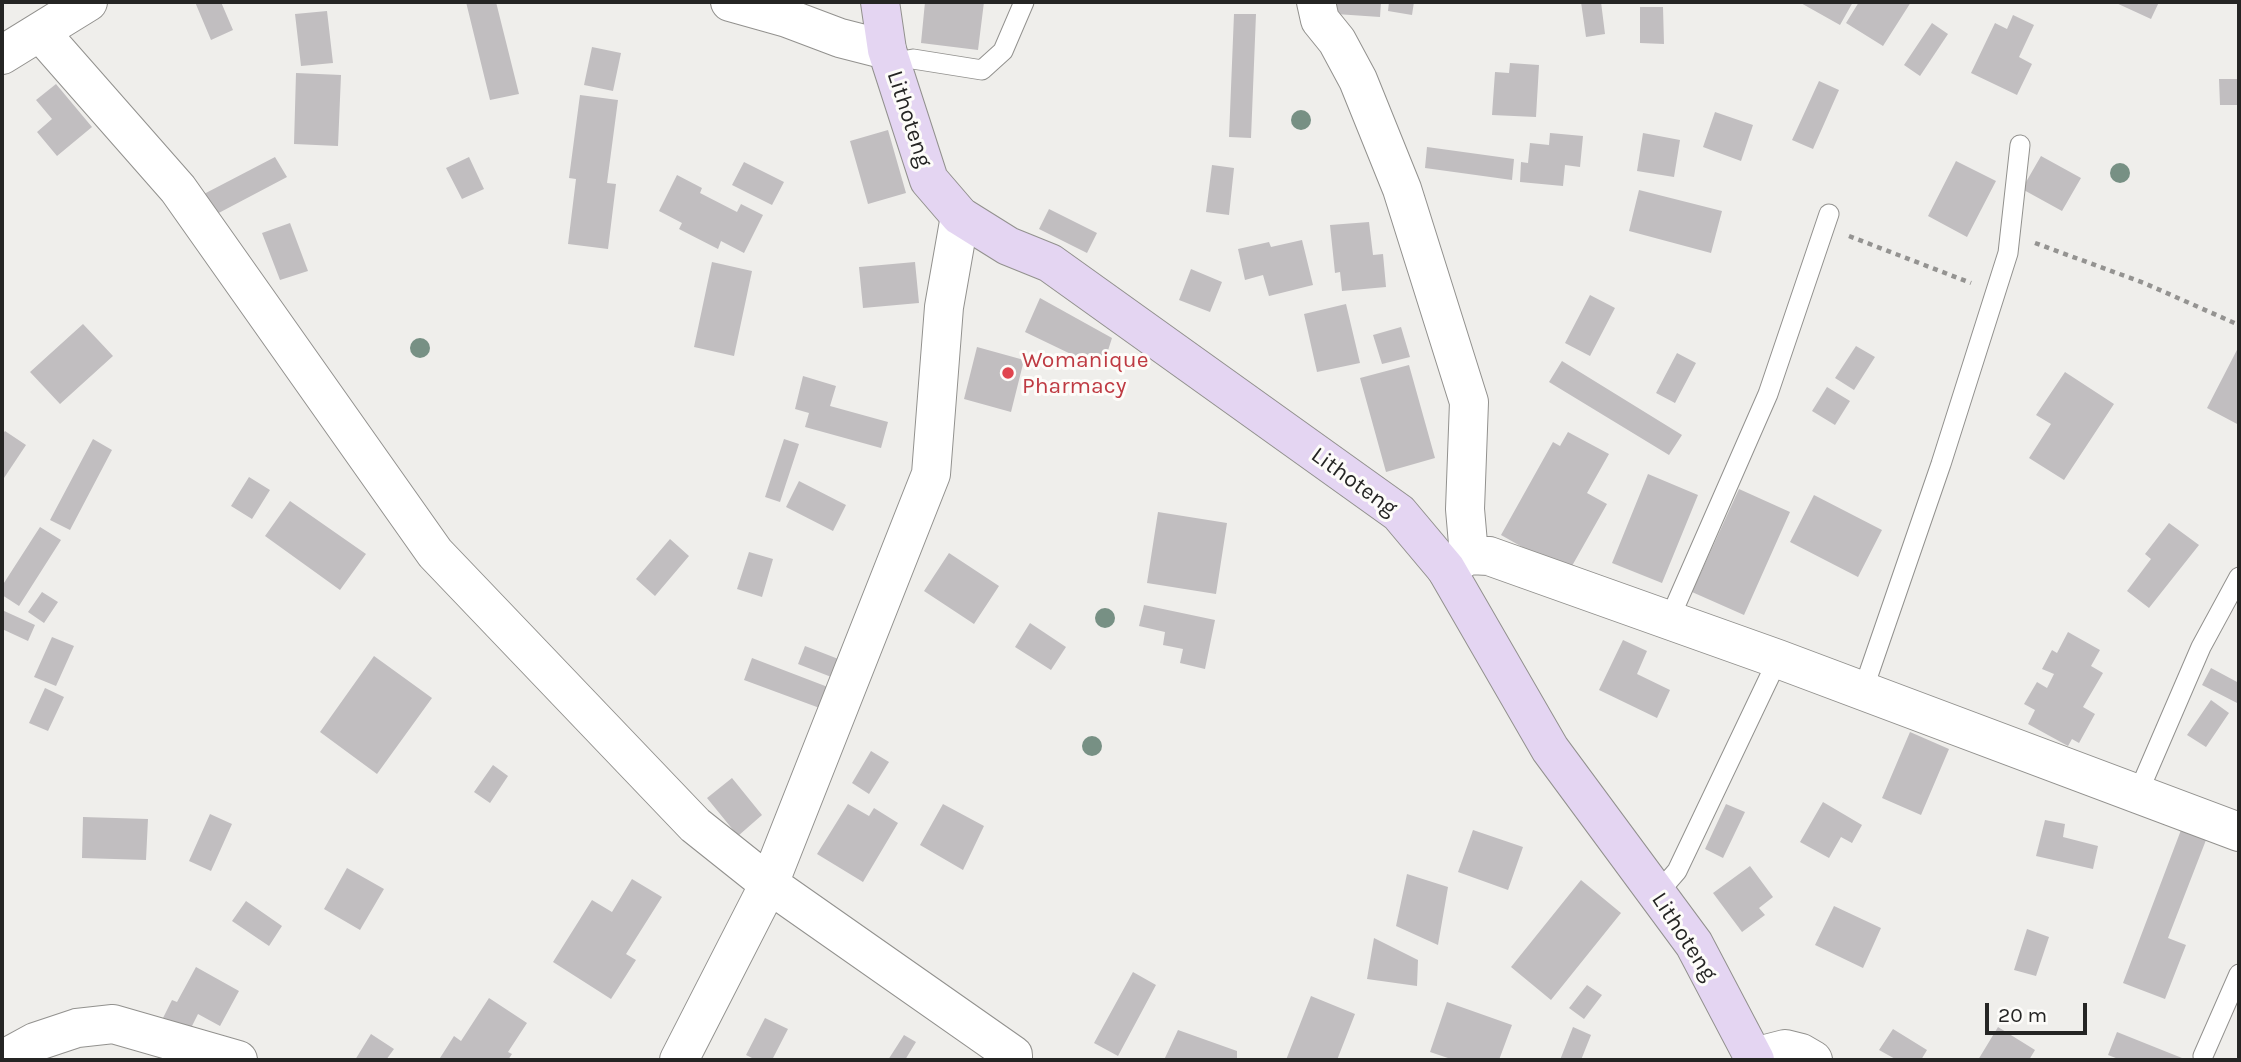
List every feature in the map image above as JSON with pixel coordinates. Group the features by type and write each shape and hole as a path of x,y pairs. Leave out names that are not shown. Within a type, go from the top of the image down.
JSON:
{"main road":[{"name":"Lithoteng","path":"880,2 888,56 929,180 960,216 1008,246 1050,263 1399,513 1457,562 1550,749 1694,944 1754,1059"}],"street":[{"path":"2,55 88,2"},
{"path":"730,2 787,18 888,56"},
{"path":"1316,2 1320,20 1337,41 1359,80 1402,189 1469,402 1465,509 1457,562 1489,556 1778,659 1862,693 2239,832"},
{"path":"40,32 178,189 435,553 695,825 769,884 1015,1058"},
{"path":"678,1060 769,884 931,474 944,307 960,216"},
{"path":"2,1060 35,1042 66,1031 113,1024 238,1060"},
{"path":"1754,1059 1785,1049 1801,1053 1813,1060"}],"lane":[{"path":"888,56 982,70 1003,51 1024,2"},
{"path":"1862,693 1941,464 2008,253 2020,145"},
{"path":"1669,620 1768,394 1827,220"},
{"path":"2138,793 2201,647 2239,577"},
{"path":"1657,894 1677,871 1778,659"},
{"path":"2203,1056 2239,974"}],"path":[{"path":"1827,220 1995,292"},
{"path":"2010,234 2144,283 2239,325"}],"building":[{"path":"195,2 221,2 233,30 211,40"},
{"path":"466,2 496,2 519,94 490,100"},
{"path":"925,2 984,2 978,50 921,43"},
{"path":"1337,2 1381,2 1380,17 1336,14"},
{"path":"1389,2 1414,2 1412,15 1388,11"},
{"path":"1581,2 1601,2 1605,34 1586,37"},
{"path":"1799,2 1853,2 1840,25"},
{"path":"1859,2 1911,2 1883,46 1846,23"},
{"path":"2114,2 2159,2 2151,19"},
{"path":"1640,7 1663,7 1664,44 1640,43"},
{"path":"327,11 333,63 301,66 295,14"},
{"path":"1234,14 1256,14 1251,138 1229,137"},
{"path":"2013,15 2034,25 2019,57 2032,64 2017,95 1971,73 1995,23 2007,29"},
{"path":"1932,23 1948,34 1920,76 1904,65"},
{"path":"592,47 621,53 613,91 584,85"},
{"path":"1510,63 1539,65 1536,117 1492,115 1495,72 1509,73"},
{"path":"296,73 341,75 338,146 294,144"},
{"path":"2219,79 2239,79 2239,105 2220,105"},
{"path":"1819,81 1839,90 1813,149 1792,140"},
{"path":"56,84 92,127 57,156 37,132 52,119 36,100"},
{"path":"580,95 618,100 607,183 616,184 608,249 568,244 576,179 569,178"},
{"path":"1715,112 1753,125 1741,161 1703,147"},
{"path":"888,130 906,193 868,204 850,141"},
{"path":"1550,133 1583,136 1580,167 1565,165 1563,186 1520,182 1521,162 1528,163 1530,143 1549,145"},
{"path":"1643,133 1680,140 1674,177 1637,171"},
{"path":"1427,147 1514,159 1512,180 1425,168"},
{"path":"2041,156 2081,178 2062,211 2022,189"},
{"path":"275,157 287,177 213,216 202,195"},
{"path":"469,157 484,189 462,199 446,168"},
{"path":"1956,161 1996,181 1967,237 1928,216"},
{"path":"744,162 784,182 772,205 732,185"},
{"path":"1212,165 1234,168 1229,215 1206,212"},
{"path":"677,175 702,188 700,193 737,212 741,204 763,215 744,253 721,241 718,249 679,229 682,223 659,211"},
{"path":"1639,190 1722,211 1711,253 1629,231"},
{"path":"1049,209 1097,233 1087,253 1039,229"},
{"path":"1369,222 1373,255 1383,254 1386,287 1342,291 1340,272 1335,273 1330,225"},
{"path":"290,223 308,271 280,280 262,233"},
{"path":"1302,240 1313,285 1269,296 1263,275 1245,280 1238,249 1269,242 1271,247"},
{"path":"712,262 752,271 734,356 694,347"},
{"path":"915,262 919,303 863,308 859,267"},
{"path":"1191,269 1222,282 1210,312 1179,300"},
{"path":"1590,295 1615,308 1590,356 1565,343"},
{"path":"1040,298 1112,338 1102,369 1025,332"},
{"path":"1346,304 1360,363 1317,372 1304,314"},
{"path":"83,324 113,356 60,404 30,372"},
{"path":"1401,327 1410,357 1382,364 1373,335"},
{"path":"1856,346 1875,357 1854,390 1835,378"},
{"path":"2239,346 2239,425 2207,408"},
{"path":"977,347 1024,360 1011,412 964,399"},
{"path":"1677,353 1696,363 1675,403 1656,393"},
{"path":"1562,361 1682,435 1669,455 1549,382"},
{"path":"1409,365 1435,458 1386,472 1360,378"},
{"path":"2065,372 2114,404 2064,480 2029,458 2051,424 2036,415"},
{"path":"803,376 836,386 830,406 888,422 881,448 805,427 809,413 795,409"},
{"path":"1827,387 1850,401 1835,425 1812,411"},
{"path":"5,431 26,445 2,481 2,435"},
{"path":"1568,432 1609,454 1587,493 1607,504 1568,573 1501,535 1553,442 1560,446"},
{"path":"93,439 112,450 70,530 50,520"},
{"path":"784,439 799,444 780,502 765,497"},
{"path":"1648,474 1698,495 1662,583 1612,563"},
{"path":"249,477 270,490 252,519 231,506"},
{"path":"799,481 846,505 833,531 786,507"},
{"path":"1739,489 1790,512 1744,615 1692,592"},
{"path":"1814,495 1882,530 1858,577 1790,542"},
{"path":"290,501 366,554 340,590 265,536"},
{"path":"1158,512 1227,523 1216,594 1147,583"},
{"path":"2169,523 2199,545 2149,608 2127,591 2151,559 2145,554"},
{"path":"40,527 61,540 19,606 2,595 2,586"},
{"path":"670,539 689,556 655,596 636,579"},
{"path":"749,552 773,559 762,597 737,589"},
{"path":"949,553 999,586 974,624 924,591"},
{"path":"42,592 58,602 44,623 28,612"},
{"path":"1144,605 1215,620 1205,669 1180,663 1183,649 1163,645 1165,632 1139,626"},
{"path":"2,610 35,625 28,641 2,629"},
{"path":"1030,623 1066,647 1051,670 1015,647"},
{"path":"2068,632 2100,650 2091,666 2103,673 2083,707 2095,714 2079,743 2072,739 2068,746 2028,724 2035,710 2024,704 2037,682 2047,688 2054,674 2042,669 2052,650 2057,653"},
{"path":"52,637 74,646 56,686 34,677"},
{"path":"1623,640 1647,651 1637,674 1670,690 1657,718 1599,690"},
{"path":"805,646 846,662 839,680 798,664"},
{"path":"374,656 432,698 377,774 320,732"},
{"path":"752,658 833,689 825,710 744,680"},
{"path":"2211,668 2239,683 2239,704 2202,685"},
{"path":"45,688 64,697 48,731 29,723"},
{"path":"2211,700 2229,713 2206,747 2187,735"},
{"path":"1910,732 1949,749 1921,815 1882,798"},
{"path":"871,751 889,762 869,794 852,783"},
{"path":"493,765 508,776 490,803 474,792"},
{"path":"732,778 762,815 738,836 707,798"},
{"path":"1823,802 1862,825 1852,843 1841,837 1829,858 1800,842"},
{"path":"848,804 869,816 874,808 898,823 863,882 817,854"},
{"path":"943,804 984,826 963,870 920,845"},
{"path":"1726,804 1745,812 1723,858 1705,849"},
{"path":"210,814 232,824 211,871 189,861"},
{"path":"83,817 148,819 146,860 82,858"},
{"path":"2045,820 2065,824 2063,837 2098,846 2093,869 2036,856"},
{"path":"1473,830 1523,847 1508,890 1458,872"},
{"path":"2181,830 2206,840 2168,938 2186,945 2165,999 2123,983"},
{"path":"1750,866 1773,897 1759,908 1765,915 1742,932 1713,893"},
{"path":"347,868 384,889 360,930 324,909"},
{"path":"1407,874 1448,887 1438,945 1396,926"},
{"path":"632,879 662,897 626,954 636,960 611,999 553,962 592,900 612,912"},
{"path":"1581,880 1621,913 1551,1000 1511,967"},
{"path":"246,901 282,926 269,946 232,921"},
{"path":"1834,906 1881,928 1863,968 1815,945"},
{"path":"2027,929 2049,937 2036,976 2014,970"},
{"path":"1374,938 1418,960 1417,986 1367,979"},
{"path":"196,967 239,991 220,1026 198,1014 189,1032 163,1018 172,1000 177,1002"},
{"path":"1133,972 1156,985 1118,1056 1094,1043"},
{"path":"1587,985 1602,995 1584,1019 1569,1008"},
{"path":"1311,996 1355,1014 1337,1060 1286,1060"},
{"path":"489,998 527,1023 508,1052 512,1054 508,1060 440,1058 454,1036 461,1041"},
{"path":"1447,1002 1512,1025 1499,1060 1454,1060 1430,1052"},
{"path":"765,1018 788,1029 772,1060 756,1060 746,1055"},
{"path":"1573,1027 1591,1035 1581,1060 1560,1060"},
{"path":"1998,1027 2035,1050 2029,1060 1978,1060"},
{"path":"1893,1029 1927,1050 1921,1060 1897,1060 1879,1050"},
{"path":"1178,1030 1237,1051 1237,1060 1164,1060"},
{"path":"2117,1032 2187,1060 2121,1060 2108,1055"},
{"path":"371,1034 394,1049 386,1060 355,1060"},
{"path":"904,1035 916,1042 905,1060 888,1060"}],"place":[{"name":"Womanique Pharmacy","path":"1008,373"}]}
